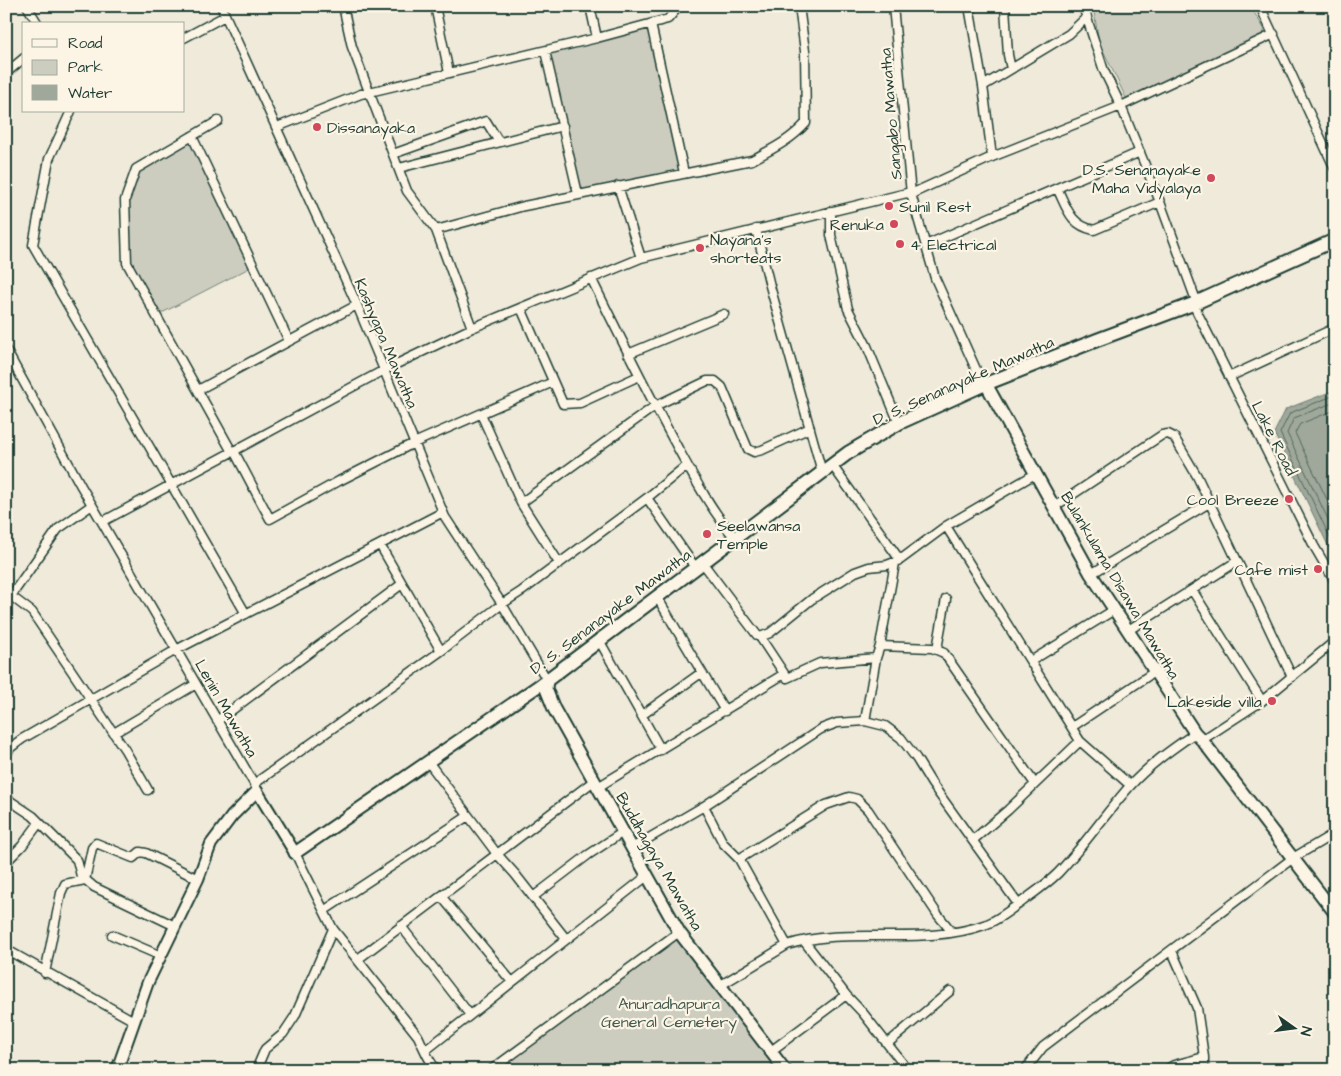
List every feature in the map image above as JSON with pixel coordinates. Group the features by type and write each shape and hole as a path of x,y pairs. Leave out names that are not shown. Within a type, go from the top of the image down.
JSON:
{"main road":[{"name":"D. S. Senanayake Mawatha","path":"295,853 429,763 547,680 698,565 867,441 899,423 984,385 1195,304 1335,240"},
{"name":"Bulankulama Disawa Mawatha","path":"984,385 1091,574 1154,672 1199,736 1335,913"},
{"name":"Buddhagaya Mawatha","path":"547,680 546,689 548,696 679,932 786,1070"}],"street":[{"path":"27,6 37,22"},
{"name":"Kashyapa Mawatha","path":"221,6 357,305 443,512 502,604 547,680"},
{"path":"343,6 352,47 407,191 436,230 472,328"},
{"path":"435,6 449,73"},
{"path":"590,6 597,38"},
{"path":"277,127 370,92 545,51 668,19 679,6"},
{"path":"436,230 524,206 578,194 752,160 784,142 806,123 805,51 799,6"},
{"name":"Sangabo Mawatha","path":"894,6 911,193 935,278 984,385"},
{"path":"970,6 992,157"},
{"path":"1005,6 1008,55 1011,69"},
{"name":"Lake Road","path":"1083,6 1104,70 1121,106 1160,202 1195,304 1229,377 1314,546 1335,582"},
{"path":"1260,6 1332,152 1335,169"},
{"path":"185,37 225,16"},
{"path":"982,86 1069,34 1087,17"},
{"path":"651,24 684,173"},
{"path":"102,522 384,370 472,328 591,278 640,258 831,210 911,193 992,157 1121,106 1274,34"},
{"path":"545,51 578,194"},
{"path":"6,73 22,60"},
{"path":"71,112 49,159 33,244 246,614"},
{"path":"218,121 136,169 125,200 127,263 270,519 338,481 414,443 553,382"},
{"path":"393,154 486,121 499,142"},
{"path":"398,168 562,126"},
{"path":"192,136 289,341"},
{"path":"926,245 1140,152"},
{"path":"618,186 640,258"},
{"path":"1057,188 1075,222 1084,228 1094,230 1160,202"},
{"path":"831,210 831,235 848,308 867,346 899,423"},
{"path":"756,229 810,428 827,469 898,561 876,658 865,721"},
{"path":"591,278 638,376 687,465 721,522 735,538"},
{"path":"198,390 357,305"},
{"path":"521,308 563,404 580,403 638,376"},
{"path":"628,354 724,314"},
{"path":"1229,377 1335,328"},
{"name":"Lenin Mawatha","path":"7,353 92,505 295,853 333,929 418,1036 426,1050 429,1066 437,1070"},
{"path":"520,503 655,406 708,381 715,382 722,387 748,449 754,452 810,428"},
{"path":"481,414 520,503 559,563"},
{"path":"1054,507 1162,435 1168,434 1174,437 1197,476 1292,677"},
{"path":"118,1070 148,982 198,879 211,844 256,788 647,498 687,465"},
{"path":"760,637 770,633 812,599 855,572 898,561 946,526 1035,474"},
{"path":"647,498 698,565 756,635 760,637 787,678 820,662 876,658"},
{"path":"1091,574 1209,504"},
{"path":"92,505 58,529 9,595 32,612 114,733 148,790"},
{"path":"6,755 10,748 22,739 176,650 443,512"},
{"path":"946,526 1080,741 1130,785"},
{"path":"380,546 441,651"},
{"path":"1127,631 1236,562"},
{"path":"217,722 402,584"},
{"path":"1192,590 1262,701"},
{"path":"657,597 725,711"},
{"path":"937,649 946,599"},
{"path":"1031,661 1114,610"},
{"path":"599,640 661,750"},
{"path":"721,985 787,945 835,937 924,936 952,932 987,923 1002,916 1057,874 1130,785 1153,764 1262,701 1335,641"},
{"path":"880,646 937,649 944,653 1035,784"},
{"path":"1072,727 1154,672"},
{"path":"642,715 701,673"},
{"path":"358,959 497,854 596,784 661,750 784,674"},
{"path":"114,733 196,684"},
{"path":"632,848 704,806 821,729 837,723 865,721 885,726 901,738 1018,904"},
{"path":"973,840 1080,741"},
{"path":"429,763 497,854 566,940"},
{"path":"739,859 826,805 849,797 858,799 868,810 938,915 952,932"},
{"path":"6,798 39,822 76,860 81,876 94,887 175,926"},
{"path":"704,806 723,842 739,859 787,945"},
{"path":"324,910 468,816"},
{"path":"6,862 22,846 39,822"},
{"path":"533,897 588,855 623,832"},
{"path":"1026,1070 1043,1047 1293,858 1335,833"},
{"path":"85,880 92,848 96,843 133,858 140,852 146,854 198,879"},
{"path":"426,1050 647,876"},
{"path":"45,972 61,893 65,884 85,880"},
{"path":"441,896 512,982"},
{"path":"401,926 470,1015"},
{"path":"256,1070 265,1048 283,1034 295,1016 333,929"},
{"path":"491,1070 679,932"},
{"path":"112,935 161,956"},
{"path":"804,941 846,995 864,1013 908,1070"},
{"path":"6,951 134,1021"},
{"path":"1172,951 1197,1008 1204,1070"},
{"path":"888,1043 950,991"},
{"path":"771,1051 846,995"},
{"path":"1166,1070 1174,1065 1204,1057"}],"green space":[{"path":"1093,6 1250,6 1265,30 1260,38 1126,98 1099,42"},
{"path":"651,24 684,173 578,194 545,51"},
{"path":"192,136 253,266 156,316 127,263 125,200 136,169"},
{"name":"Anuradhapura General Cemetery","path":"679,932 785,1070 498,1070"}],"water":[{"path":"1335,390 1335,560 1274,433 1286,409"}],"place":[{"name":"Dissanayaka","path":"317,127"},
{"name":"D.S. Senanayake Maha Vidyalaya","path":"1211,178"},
{"name":"Sunil Rest","path":"889,206"},
{"name":"Renuka","path":"894,224"},
{"name":"4 Electrical","path":"900,244"},
{"name":"Nayana's shorteats","path":"700,248"},
{"name":"Cool Breeze","path":"1289,499"},
{"name":"Seelawansa Temple","path":"707,534"},
{"name":"Cafe mist","path":"1318,569"},
{"name":"Lakeside villa","path":"1272,701"}]}
